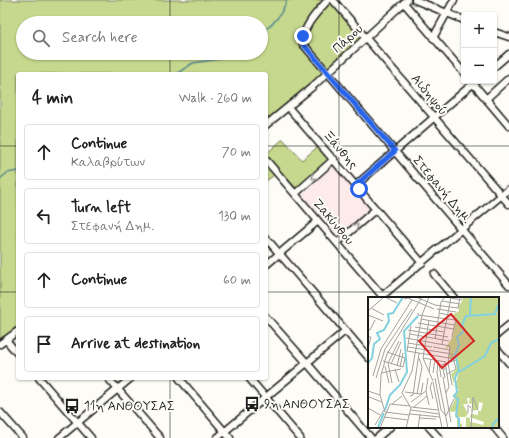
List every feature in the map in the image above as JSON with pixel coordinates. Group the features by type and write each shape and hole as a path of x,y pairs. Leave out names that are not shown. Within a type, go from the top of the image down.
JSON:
{"street":[{"name":"Στεφανή Δημ.","path":"328,0 312,19 306,29 302,40 303,44 509,285"},
{"name":"Αιδηψού","path":"333,0 509,204"},
{"path":"415,0 461,19"},
{"path":"433,38 454,0"},
{"name":"Πάρου","path":"268,123 311,88 406,2"},
{"path":"406,2 433,38 461,70"},
{"path":"497,33 509,38"},
{"path":"497,64 509,54"},
{"path":"486,99 509,78"},
{"path":"356,185 434,118 471,84"},
{"path":"475,84 509,126"},
{"name":"Ξάνθης","path":"288,107 422,263"},
{"path":"295,194 334,159"},
{"name":"Ζακύνθου","path":"268,162 383,297"},
{"path":"383,297 509,189"},
{"path":"336,243 376,209"},
{"path":"268,263 318,221"},
{"path":"268,240 368,357"},
{"path":"434,274 453,297"},
{"path":"268,319 371,438"},
{"path":"499,333 509,325"},
{"path":"217,438 345,331"},
{"path":"0,344 16,332"},
{"path":"6,340 16,352"},
{"path":"499,351 509,363"},
{"path":"41,380 91,438"},
{"path":"110,380 160,438"},
{"path":"59,438 129,380"},
{"path":"181,380 230,438"},
{"path":"251,380 300,438"},
{"path":"0,412 23,438"},
{"path":"377,438 389,428"},
{"path":"430,428 439,438"},
{"path":"495,428 503,438"}],"shaded area":[{"path":"334,164 373,209 339,238 301,193"}],"green space":[{"path":"0,0 330,0 362,37 308,89 268,122 268,72 16,72 16,328 0,341"},
{"path":"283,139 302,160 320,145 332,158 297,189 280,171 268,180 268,152"}],"waterway":[{"path":"268,27 277,19 287,0"},
{"path":"179,72 193,63 213,60"},
{"path":"0,179 7,173 16,171"}],"place":[{"name":"9η ΑΝΘΟΥΣΑΣ","path":"252,404"},
{"name":"11η ΑΝΘΟΥΣΑΣ","path":"72,406"}],"route":[{"path":"303,36 303,44 395,151 356,185 359,189"}]}
